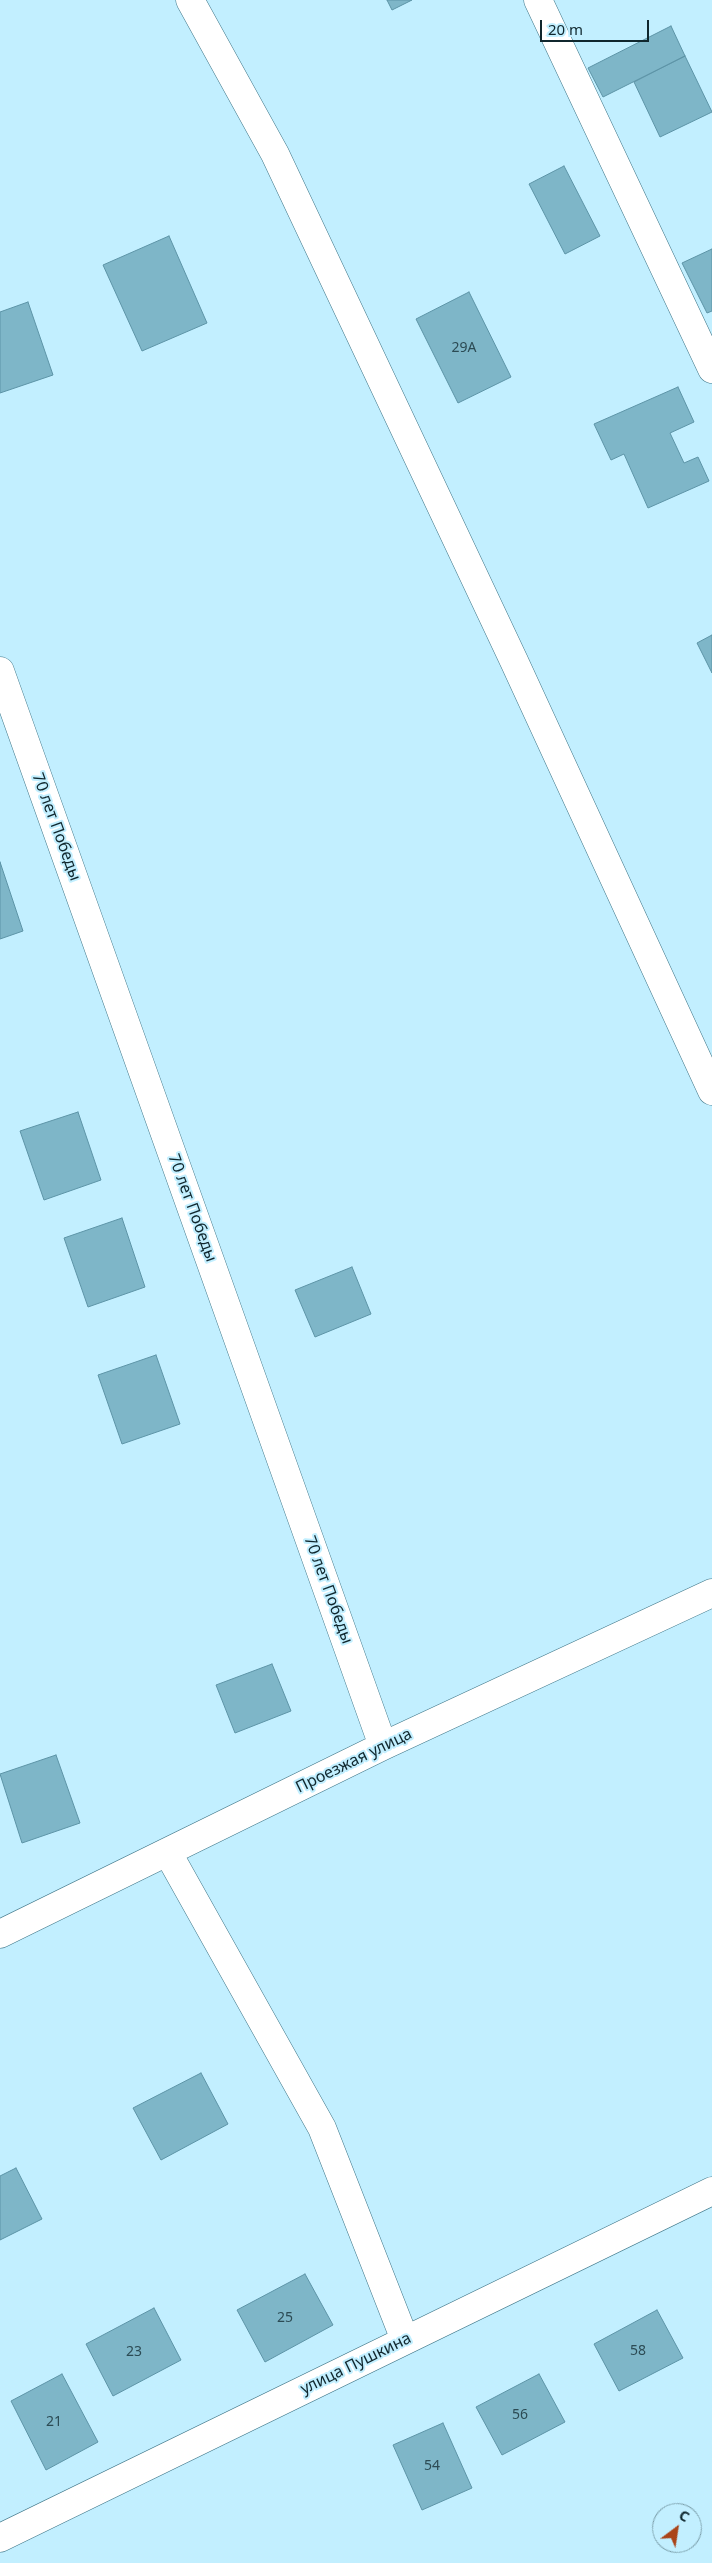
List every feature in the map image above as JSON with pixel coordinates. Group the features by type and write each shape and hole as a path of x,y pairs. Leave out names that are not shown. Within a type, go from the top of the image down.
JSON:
{"street":[{"path":"190,0 275,154 510,652 712,1091"},
{"path":"538,0 712,369"},
{"name":"70 лет Победы","path":"0,671 383,1746"},
{"name":"Проезжая улица","path":"0,1934 168,1854 383,1746 712,1593"},
{"path":"168,1854 322,2128 405,2340"},
{"name":"улица Пушкина","path":"0,2538 712,2191"}],"building":[{"path":"387,0 412,0 392,10"},
{"path":"671,26 685,56 603,97 588,68"},
{"path":"685,56 712,112 660,137 634,82"},
{"path":"564,166 600,236 565,254 529,184"},
{"path":"169,236 207,323 142,351 103,265"},
{"path":"712,249 712,311 707,313 682,263"},
{"path":"469,292 511,377 458,403 416,319"},
{"path":"28,302 53,375 0,393 0,312"},
{"path":"678,387 694,422 670,433 684,463 698,457 709,481 648,508 624,454 611,460 594,424"},
{"path":"712,635 712,673 697,643"},
{"path":"0,862 23,931 0,939"},
{"path":"78,1112 101,1180 44,1200 20,1131"},
{"path":"122,1218 145,1287 88,1307 64,1238"},
{"path":"352,1267 371,1314 315,1337 295,1290"},
{"path":"156,1355 180,1424 122,1444 98,1375"},
{"path":"272,1664 291,1711 235,1733 216,1685"},
{"path":"56,1755 80,1823 22,1843 0,1774"},
{"path":"201,2073 228,2124 161,2160 133,2108"},
{"path":"16,2168 42,2219 0,2240 0,2176"},
{"path":"305,2274 333,2325 265,2362 237,2310"},
{"path":"154,2308 181,2360 113,2396 86,2344"},
{"path":"657,2310 683,2358 619,2391 594,2344"},
{"path":"62,2374 98,2442 46,2470 11,2401"},
{"path":"539,2374 565,2422 502,2455 476,2407"},
{"path":"443,2423 472,2488 422,2510 393,2445"}]}
